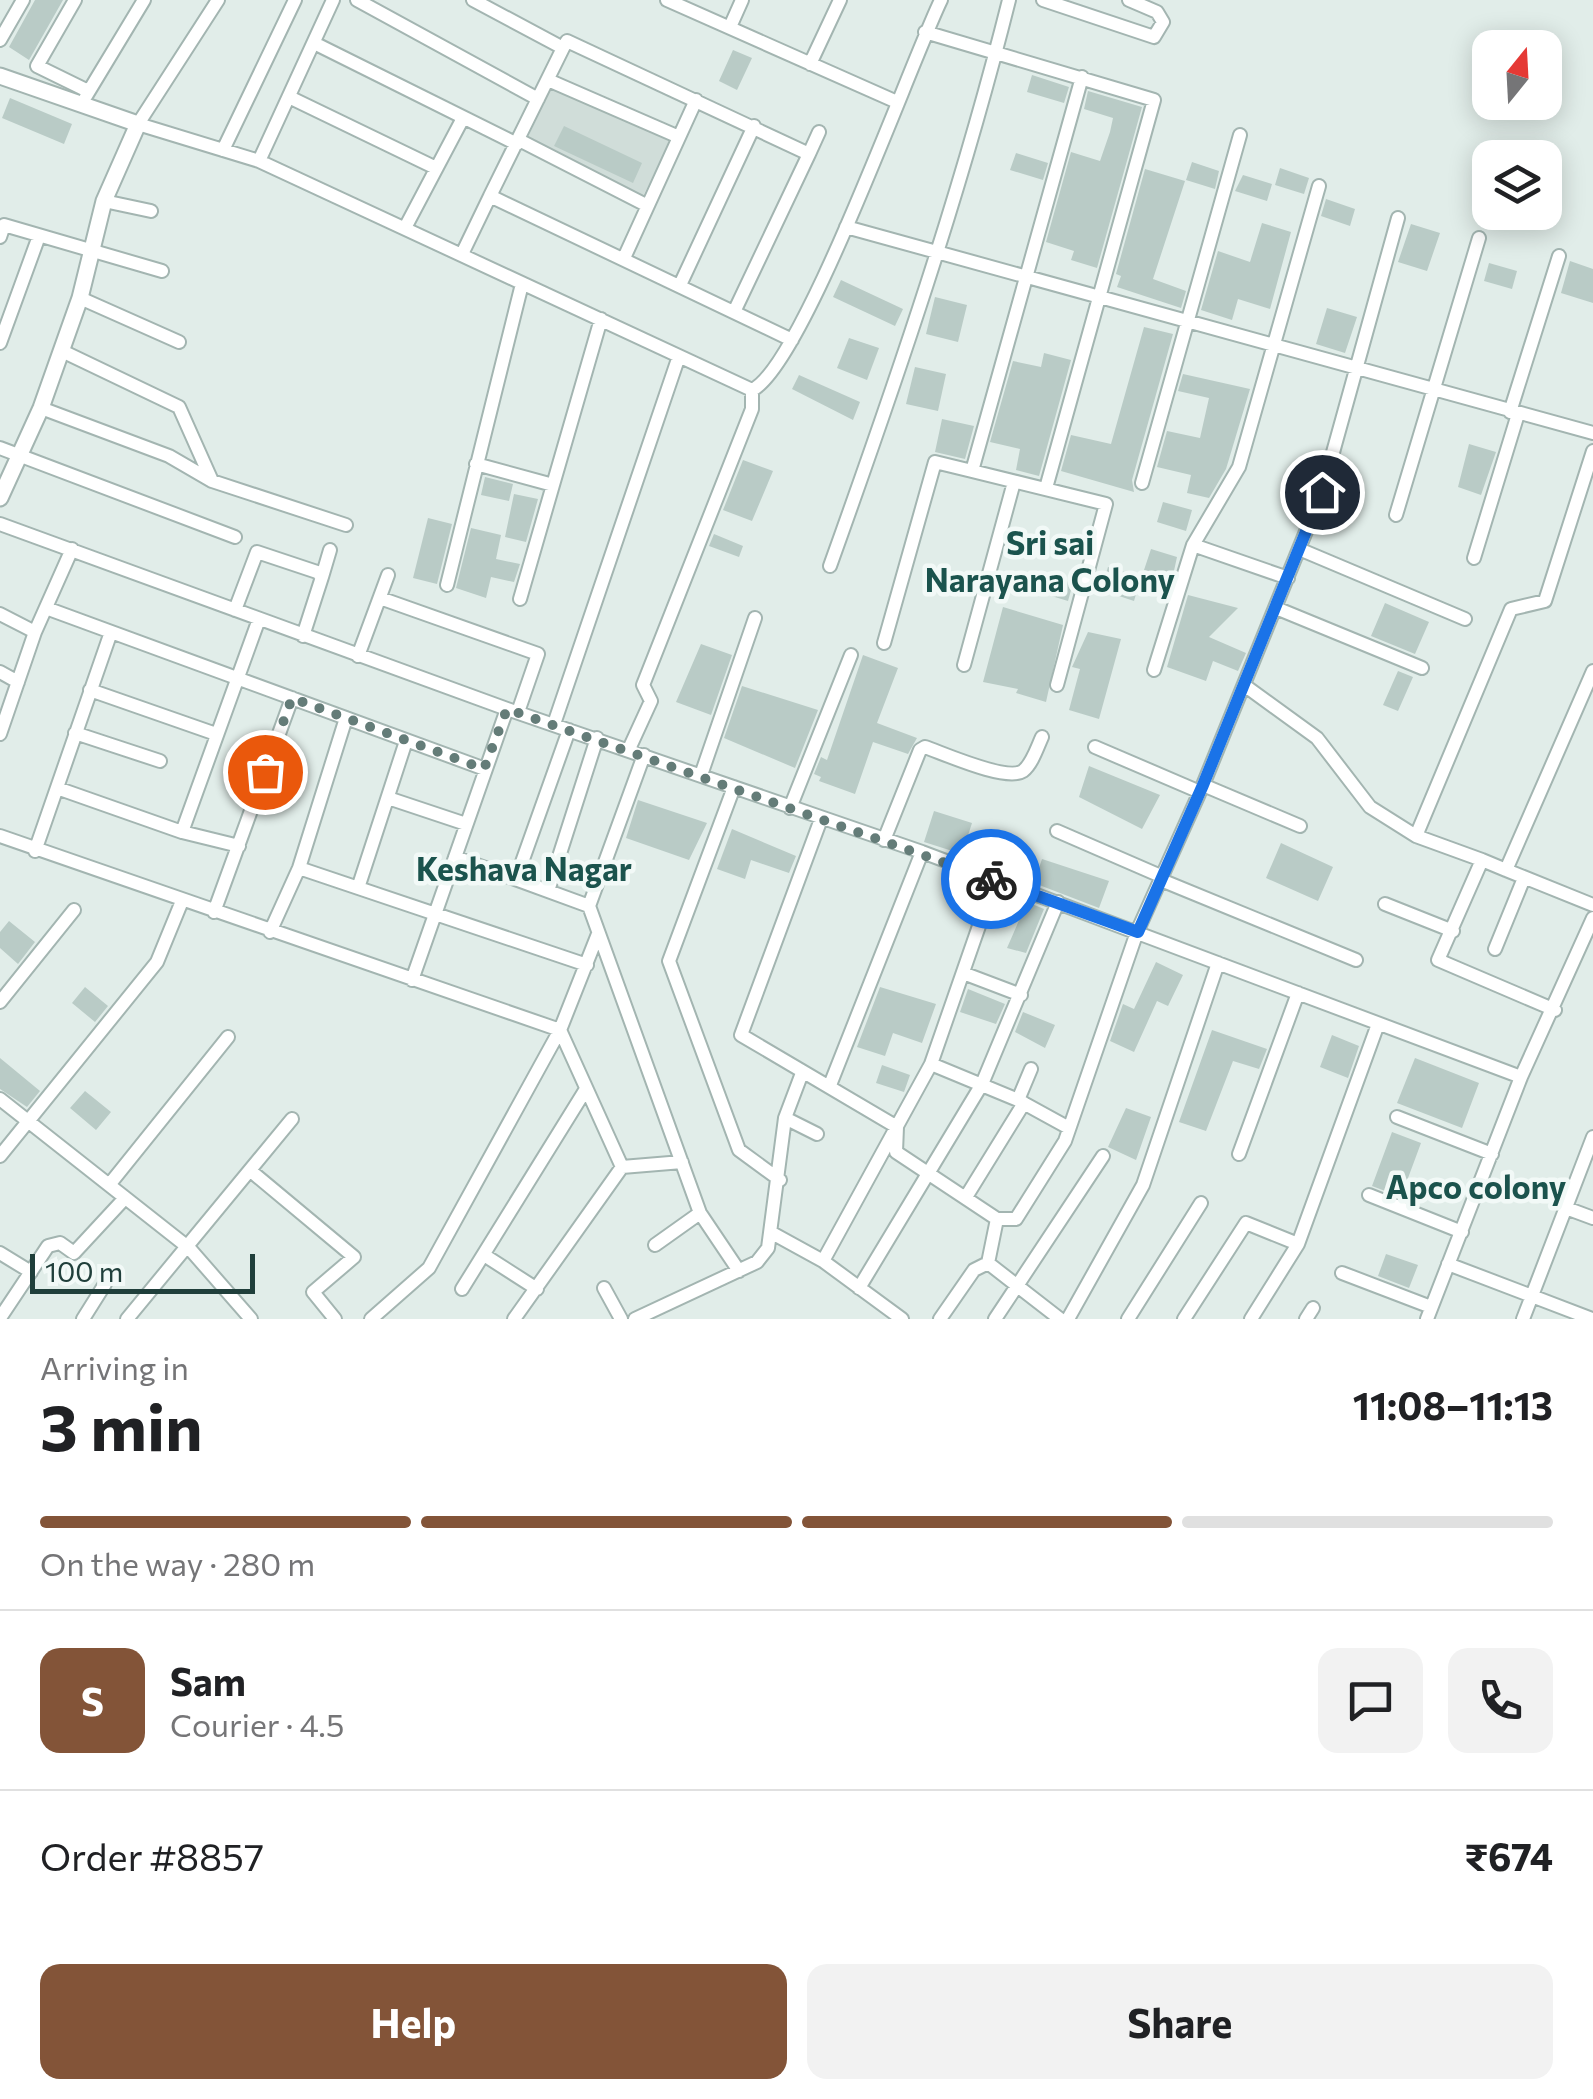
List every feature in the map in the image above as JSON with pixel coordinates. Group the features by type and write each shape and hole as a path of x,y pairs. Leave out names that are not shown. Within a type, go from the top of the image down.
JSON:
{"street":[{"path":"0,40 23,0"},
{"path":"75,0 38,66 81,96 138,124 259,161 406,226 678,360 752,390 764,385 792,340 846,227 941,0"},
{"path":"81,96 144,0"},
{"path":"0,498 62,351 93,253 104,201 138,124 218,0"},
{"path":"223,150 295,0"},
{"path":"259,161 333,0"},
{"path":"356,0 538,100"},
{"path":"473,0 564,48"},
{"path":"667,0 897,102"},
{"path":"730,27 742,0"},
{"path":"810,64 840,0"},
{"path":"830,566 938,252 1009,0"},
{"path":"1043,0 1154,37 1163,22 1157,12 1130,0"},
{"path":"925,32 1154,100 1046,488"},
{"path":"462,254 568,41 809,154"},
{"path":"314,43 646,205"},
{"path":"0,76 81,96"},
{"path":"972,471 1082,77"},
{"path":"548,80 679,137"},
{"path":"289,97 436,168"},
{"path":"624,258 696,100"},
{"path":"406,226 463,118"},
{"path":"680,286 754,126"},
{"path":"734,312 819,132"},
{"path":"1142,483 1240,134"},
{"path":"1154,670 1193,545 1239,467 1320,186"},
{"path":"490,196 792,340"},
{"path":"104,201 151,211"},
{"path":"897,1128 896,1152 998,1219 1016,1219 1030,1202 1069,1128 1138,932 1300,549 1359,367 1398,218"},
{"path":"0,237 4,226 162,271"},
{"path":"846,227 1593,433"},
{"path":"0,343 39,236"},
{"path":"1396,515 1479,238"},
{"path":"1474,558 1559,256"},
{"path":"447,584 522,284"},
{"path":"80,298 179,342"},
{"path":"520,600 601,319"},
{"path":"62,351 179,407 212,481"},
{"path":"554,724 678,360"},
{"path":"629,749 651,701 642,685 752,409 752,390"},
{"path":"41,408 169,456 212,481 346,524"},
{"path":"0,448 235,537"},
{"path":"1416,836 1511,609 1545,601 1593,452"},
{"path":"884,644 935,462 1046,488 1106,504 1057,685"},
{"path":"476,464 553,485"},
{"path":"964,665 1014,482"},
{"path":"0,524 512,711 922,852 1521,1077"},
{"path":"1193,545 1288,578"},
{"path":"1300,549 1465,619"},
{"path":"0,734 35,632 72,550"},
{"path":"303,636 330,550"},
{"path":"235,610 257,552 322,576"},
{"path":"358,656 388,574"},
{"path":"380,598 538,654 484,769 412,980"},
{"path":"46,608 484,769"},
{"path":"1276,608 1422,668"},
{"path":"0,614 35,632"},
{"path":"700,775 755,618"},
{"path":"182,832 260,619"},
{"path":"35,851 111,632"},
{"path":"790,808 851,655"},
{"path":"1506,870 1593,671"},
{"path":"0,672 18,682"},
{"path":"1244,685 1317,738 1370,807 1416,836 1593,905"},
{"path":"90,690 216,734"},
{"path":"214,912 292,698"},
{"path":"270,932 299,868 346,718"},
{"path":"516,879 570,730"},
{"path":"76,733 160,761"},
{"path":"884,840 920,750 926,747 1004,774 1018,774 1027,768 1042,737"},
{"path":"548,890 598,738"},
{"path":"358,885 406,740"},
{"path":"1095,746 1300,826"},
{"path":"644,755 588,906 700,1213 739,1271"},
{"path":"734,787 669,961 739,1150 780,1180"},
{"path":"57,788 182,832 238,846"},
{"path":"388,798 466,824"},
{"path":"821,818 741,1035 897,1128"},
{"path":"1057,831 1356,960"},
{"path":"0,836 560,1030 622,1168"},
{"path":"830,1085 922,852"},
{"path":"455,857 588,906"},
{"path":"1482,860 1438,960 1555,1010"},
{"path":"299,868 587,965"},
{"path":"1494,950 1524,878"},
{"path":"822,1261 931,1064 994,880"},
{"path":"0,1156 157,962 182,901"},
{"path":"860,1288 982,1084 1058,902"},
{"path":"1385,904 1452,931"},
{"path":"0,1002 74,910"},
{"path":"1342,1273 1429,1313 1521,1077 1555,1010 1593,918"},
{"path":"371,1319 429,1268 560,1030 598,934"},
{"path":"1068,1319 1144,1185 1218,963"},
{"path":"963,973 1021,996"},
{"path":"1239,1154 1298,993"},
{"path":"1251,1319 1298,1244 1378,1024"},
{"path":"109,1184 228,1036"},
{"path":"931,1064 1021,1102 1069,1128"},
{"path":"966,1197 1021,1102 1031,1069"},
{"path":"635,1319 758,1262 768,1248 780,1180 785,1118 802,1073"},
{"path":"462,1289 586,1089"},
{"path":"0,1099 190,1248 251,1319"},
{"path":"1397,1117 1492,1154"},
{"path":"785,1118 817,1134"},
{"path":"128,1319 292,1119"},
{"path":"1523,1319 1593,1138"},
{"path":"995,1319 1103,1156"},
{"path":"514,1319 622,1168 682,1162"},
{"path":"252,1172 354,1257 313,1292 335,1319"},
{"path":"1368,1195 1462,1232"},
{"path":"0,1318 48,1246 60,1243 74,1253 126,1198"},
{"path":"1128,1319 1201,1204"},
{"path":"1566,1208 1593,1218"},
{"path":"655,1245 700,1213"},
{"path":"988,1263 998,1219"},
{"path":"1184,1319 1246,1223 1298,1244"},
{"path":"772,1232 822,1261 902,1319"},
{"path":"0,1253 30,1272"},
{"path":"484,1255 536,1289"},
{"path":"988,1263 1060,1319"},
{"path":"940,1319 974,1270 988,1263"},
{"path":"1448,1264 1592,1319"},
{"path":"83,1319 105,1284"},
{"path":"604,1288 621,1319"}],"shaded area":[{"path":"551,88 671,140 643,196 528,137"}],"building":[{"path":"35,0 63,0 29,60 9,47"},
{"path":"733,50 752,58 737,90 719,81"},
{"path":"1032,75 1069,87 1064,103 1027,92"},
{"path":"1088,91 1142,107 1097,268 1071,260 1074,251 1046,242 1071,152 1100,161 1110,132 1113,118 1084,109"},
{"path":"10,98 72,124 64,144 2,118"},
{"path":"564,126 642,163 633,183 554,146"},
{"path":"1016,153 1048,163 1043,180 1010,170"},
{"path":"1192,162 1219,171 1215,189 1186,180"},
{"path":"1280,168 1309,178 1304,194 1275,185"},
{"path":"1145,169 1185,181 1153,279 1186,291 1181,308 1117,287 1121,276 1116,274"},
{"path":"1243,175 1272,184 1267,201 1235,191"},
{"path":"1326,199 1355,209 1350,226 1321,216"},
{"path":"1262,223 1291,232 1270,309 1238,299 1232,320 1201,310 1218,251 1250,262"},
{"path":"1411,224 1440,233 1427,271 1398,262"},
{"path":"1570,261 1593,269 1593,303 1561,293"},
{"path":"1489,263 1517,271 1512,289 1484,281"},
{"path":"841,280 903,309 895,326 833,297"},
{"path":"935,297 967,305 958,342 926,334"},
{"path":"1327,308 1357,317 1345,353 1316,344"},
{"path":"1144,327 1173,334 1132,480 1134,492 1061,471 1071,435 1111,444"},
{"path":"849,338 879,348 867,380 837,368"},
{"path":"1044,353 1071,360 1039,476 1016,470 1020,449 990,442 1013,361 1041,367"},
{"path":"915,367 946,374 938,411 906,404"},
{"path":"1183,374 1250,389 1226,469 1209,498 1187,493 1191,475 1157,467 1167,431 1200,438 1209,398 1178,391"},
{"path":"799,375 860,402 853,420 792,389"},
{"path":"942,419 974,426 965,459 935,452"},
{"path":"1469,444 1496,452 1481,495 1458,487"},
{"path":"743,460 773,471 752,521 723,510"},
{"path":"485,477 513,484 509,501 481,495"},
{"path":"514,494 538,499 526,542 505,537"},
{"path":"1163,502 1192,510 1186,531 1157,522"},
{"path":"428,518 452,524 437,584 413,578"},
{"path":"471,528 501,535 496,559 520,564 514,582 491,577 486,598 456,588"},
{"path":"714,534 743,546 739,557 709,546"},
{"path":"1151,549 1177,557 1172,580 1144,570"},
{"path":"1108,567 1141,577 1134,601 1101,590"},
{"path":"1050,577 1073,583 1068,601 1045,594"},
{"path":"1188,595 1238,608 1209,637 1246,653 1238,671 1213,661 1206,681 1167,667"},
{"path":"1385,603 1429,622 1415,654 1371,636"},
{"path":"1003,607 1063,625 1046,702 1016,693 1018,689 983,682"},
{"path":"1088,632 1121,639 1099,719 1069,710 1080,669 1072,667"},
{"path":"701,644 732,655 711,715 676,702"},
{"path":"863,655 898,668 877,723 917,738 908,754 873,742 855,794 819,781 821,777 814,774 821,757 827,760"},
{"path":"1398,671 1413,677 1398,711 1383,705"},
{"path":"742,686 818,710 795,768 724,738"},
{"path":"1089,766 1160,795 1142,829 1079,797"},
{"path":"638,800 707,823 689,860 626,838"},
{"path":"934,811 972,823 962,854 924,842"},
{"path":"732,829 796,856 789,873 751,860 745,879 717,869"},
{"path":"1281,843 1333,867 1318,901 1266,878"},
{"path":"1042,859 1109,881 1099,908 1034,883"},
{"path":"1027,902 1044,909 1026,953 1007,948"},
{"path":"9,921 35,942 18,964 0,948 0,932"},
{"path":"1156,962 1183,975 1168,1006 1157,1001 1134,1052 1110,1041 1123,1004 1134,1009"},
{"path":"85,987 108,1006 95,1022 72,1003"},
{"path":"880,987 936,1004 922,1043 893,1033 885,1056 857,1047"},
{"path":"968,989 1005,1004 996,1024 960,1012"},
{"path":"1023,1012 1055,1025 1045,1048 1015,1032"},
{"path":"1212,1030 1267,1049 1259,1069 1233,1061 1206,1131 1179,1122"},
{"path":"1332,1035 1359,1046 1348,1078 1320,1067"},
{"path":"0,1058 40,1091 27,1107 0,1089"},
{"path":"1415,1058 1479,1083 1462,1128 1397,1103"},
{"path":"882,1065 910,1075 904,1092 876,1083"},
{"path":"85,1091 111,1112 96,1130 70,1108"},
{"path":"1126,1108 1151,1117 1136,1160 1108,1147"},
{"path":"1392,1132 1421,1143 1401,1197 1372,1186"},
{"path":"1386,1254 1418,1265 1409,1288 1378,1276"}],"way so far":[{"path":"265,772 292,698 484,769 507,709 991,879"}],"district":[{"name":"Sri sai Narayana Colony","path":"1050,560"},
{"name":"Keshava Nagar","path":"524,868"},
{"name":"Apco colony","path":"1476,1186"}],"route":[{"path":"991,879 1138,932 1203,785 1322,492"}]}
